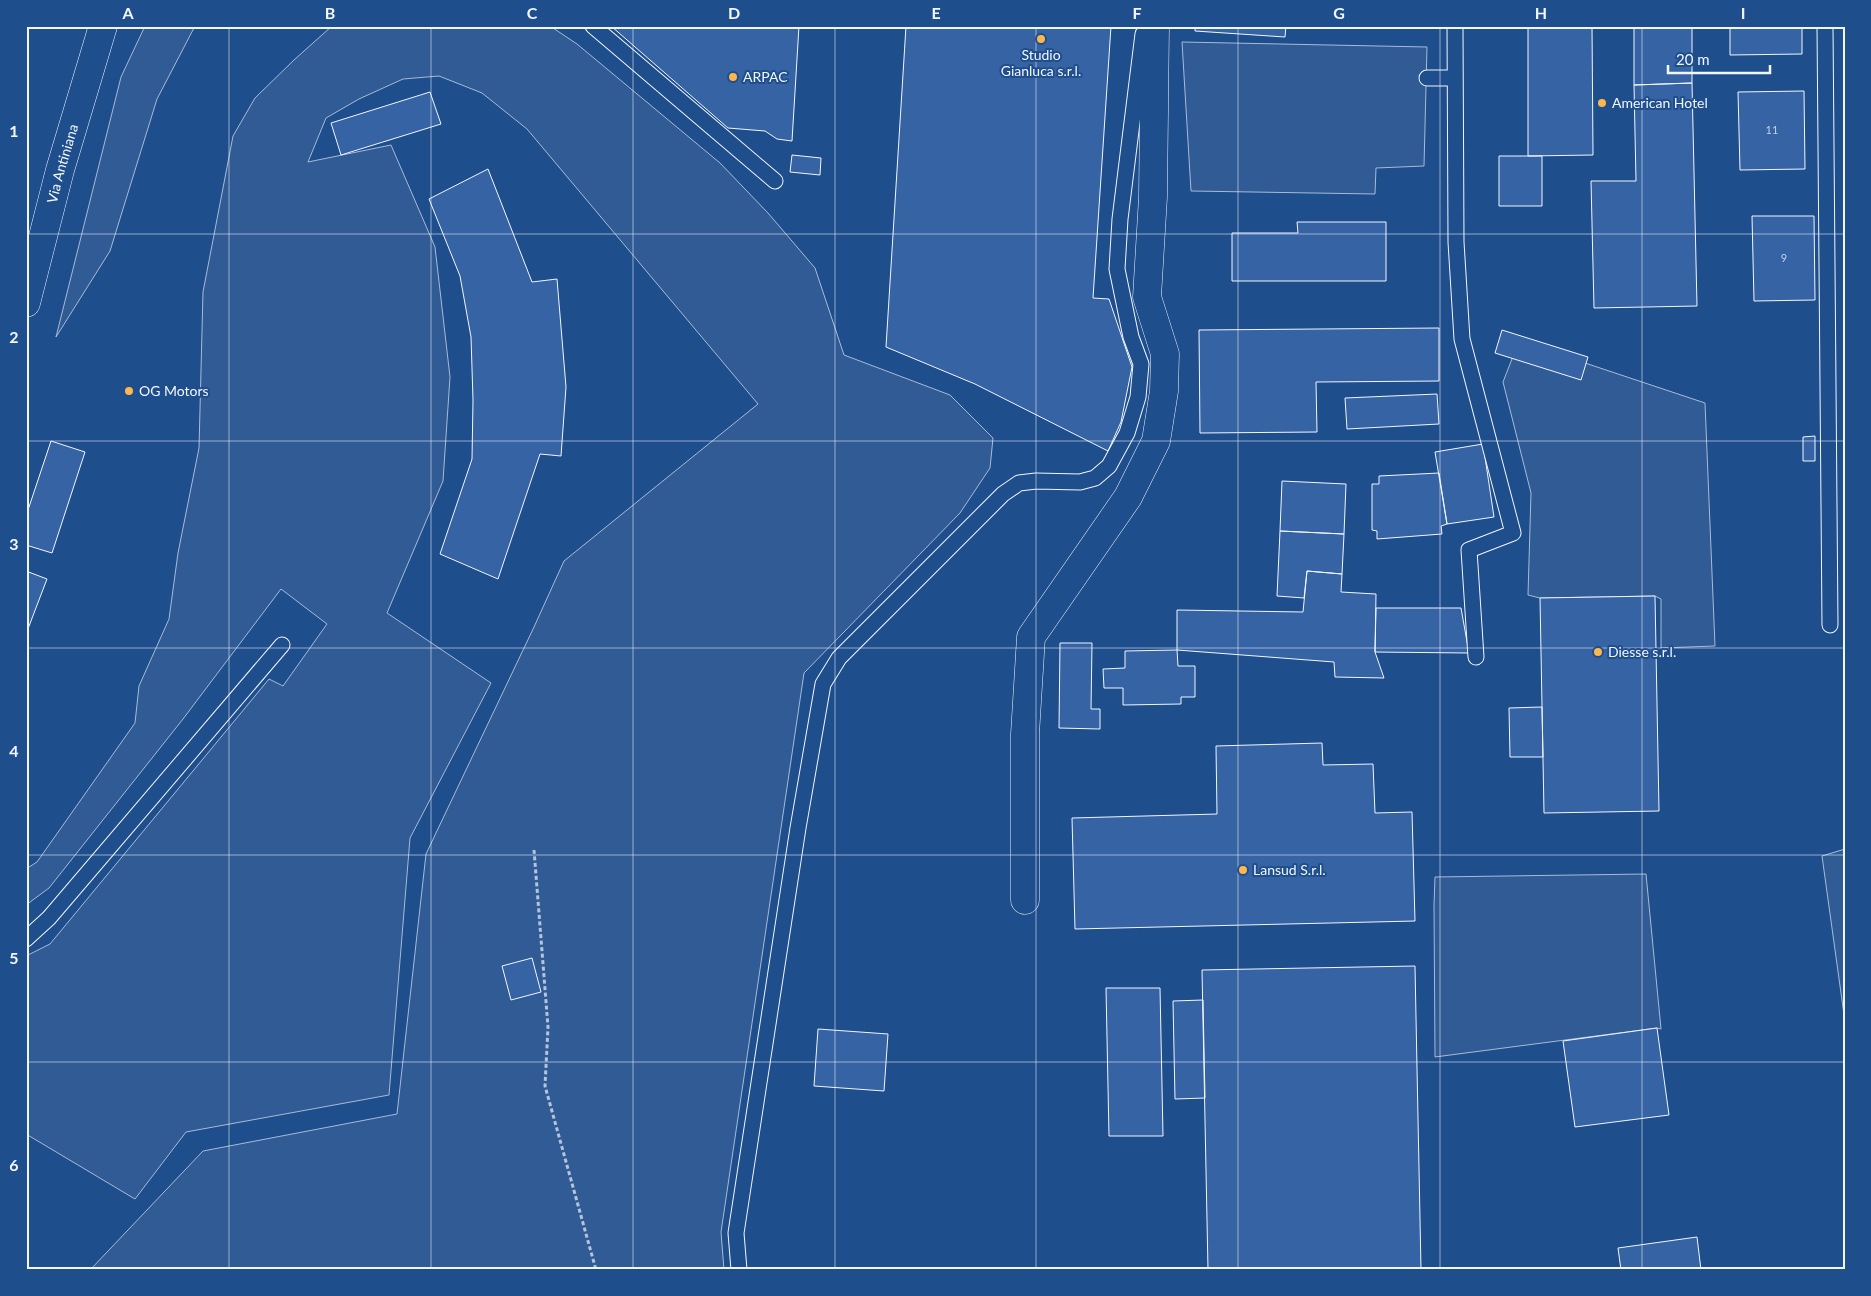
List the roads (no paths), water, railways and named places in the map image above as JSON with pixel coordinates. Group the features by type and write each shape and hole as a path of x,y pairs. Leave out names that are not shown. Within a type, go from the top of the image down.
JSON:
{"street":[{"name":"Via Antiniana","path":"26,303 60,170 103,26"},
{"path":"1026,900 1025,734 1031,637 1128,496 1156,441 1164,391 1165,354 1147,297 1153,198 1155,26"}],"lane":[{"path":"593,26 775,180"},
{"path":"739,1270 736,1233 798,828 823,684 839,658 1003,494 1019,482 1080,482 1095,478 1109,466 1127,433 1138,397 1141,364 1131,337 1117,269 1120,220 1144,26"},
{"path":"1455,26 1456,242 1462,339 1513,533 1470,550 1476,657"},
{"path":"1826,26 1830,625"},
{"path":"1427,78 1456,78"},
{"path":"26,940 49,918 282,645"}],"place":[{"name":"Studio Gianluca s.r.l.","path":"1041,39"},
{"name":"ARPAC","path":"733,77"},
{"name":"American Hotel","path":"1602,103"},
{"name":"OG Motors","path":"129,391"},
{"name":"Diesse s.r.l.","path":"1598,652"},
{"name":"Lansud S.r.l.","path":"1243,870"}]}
